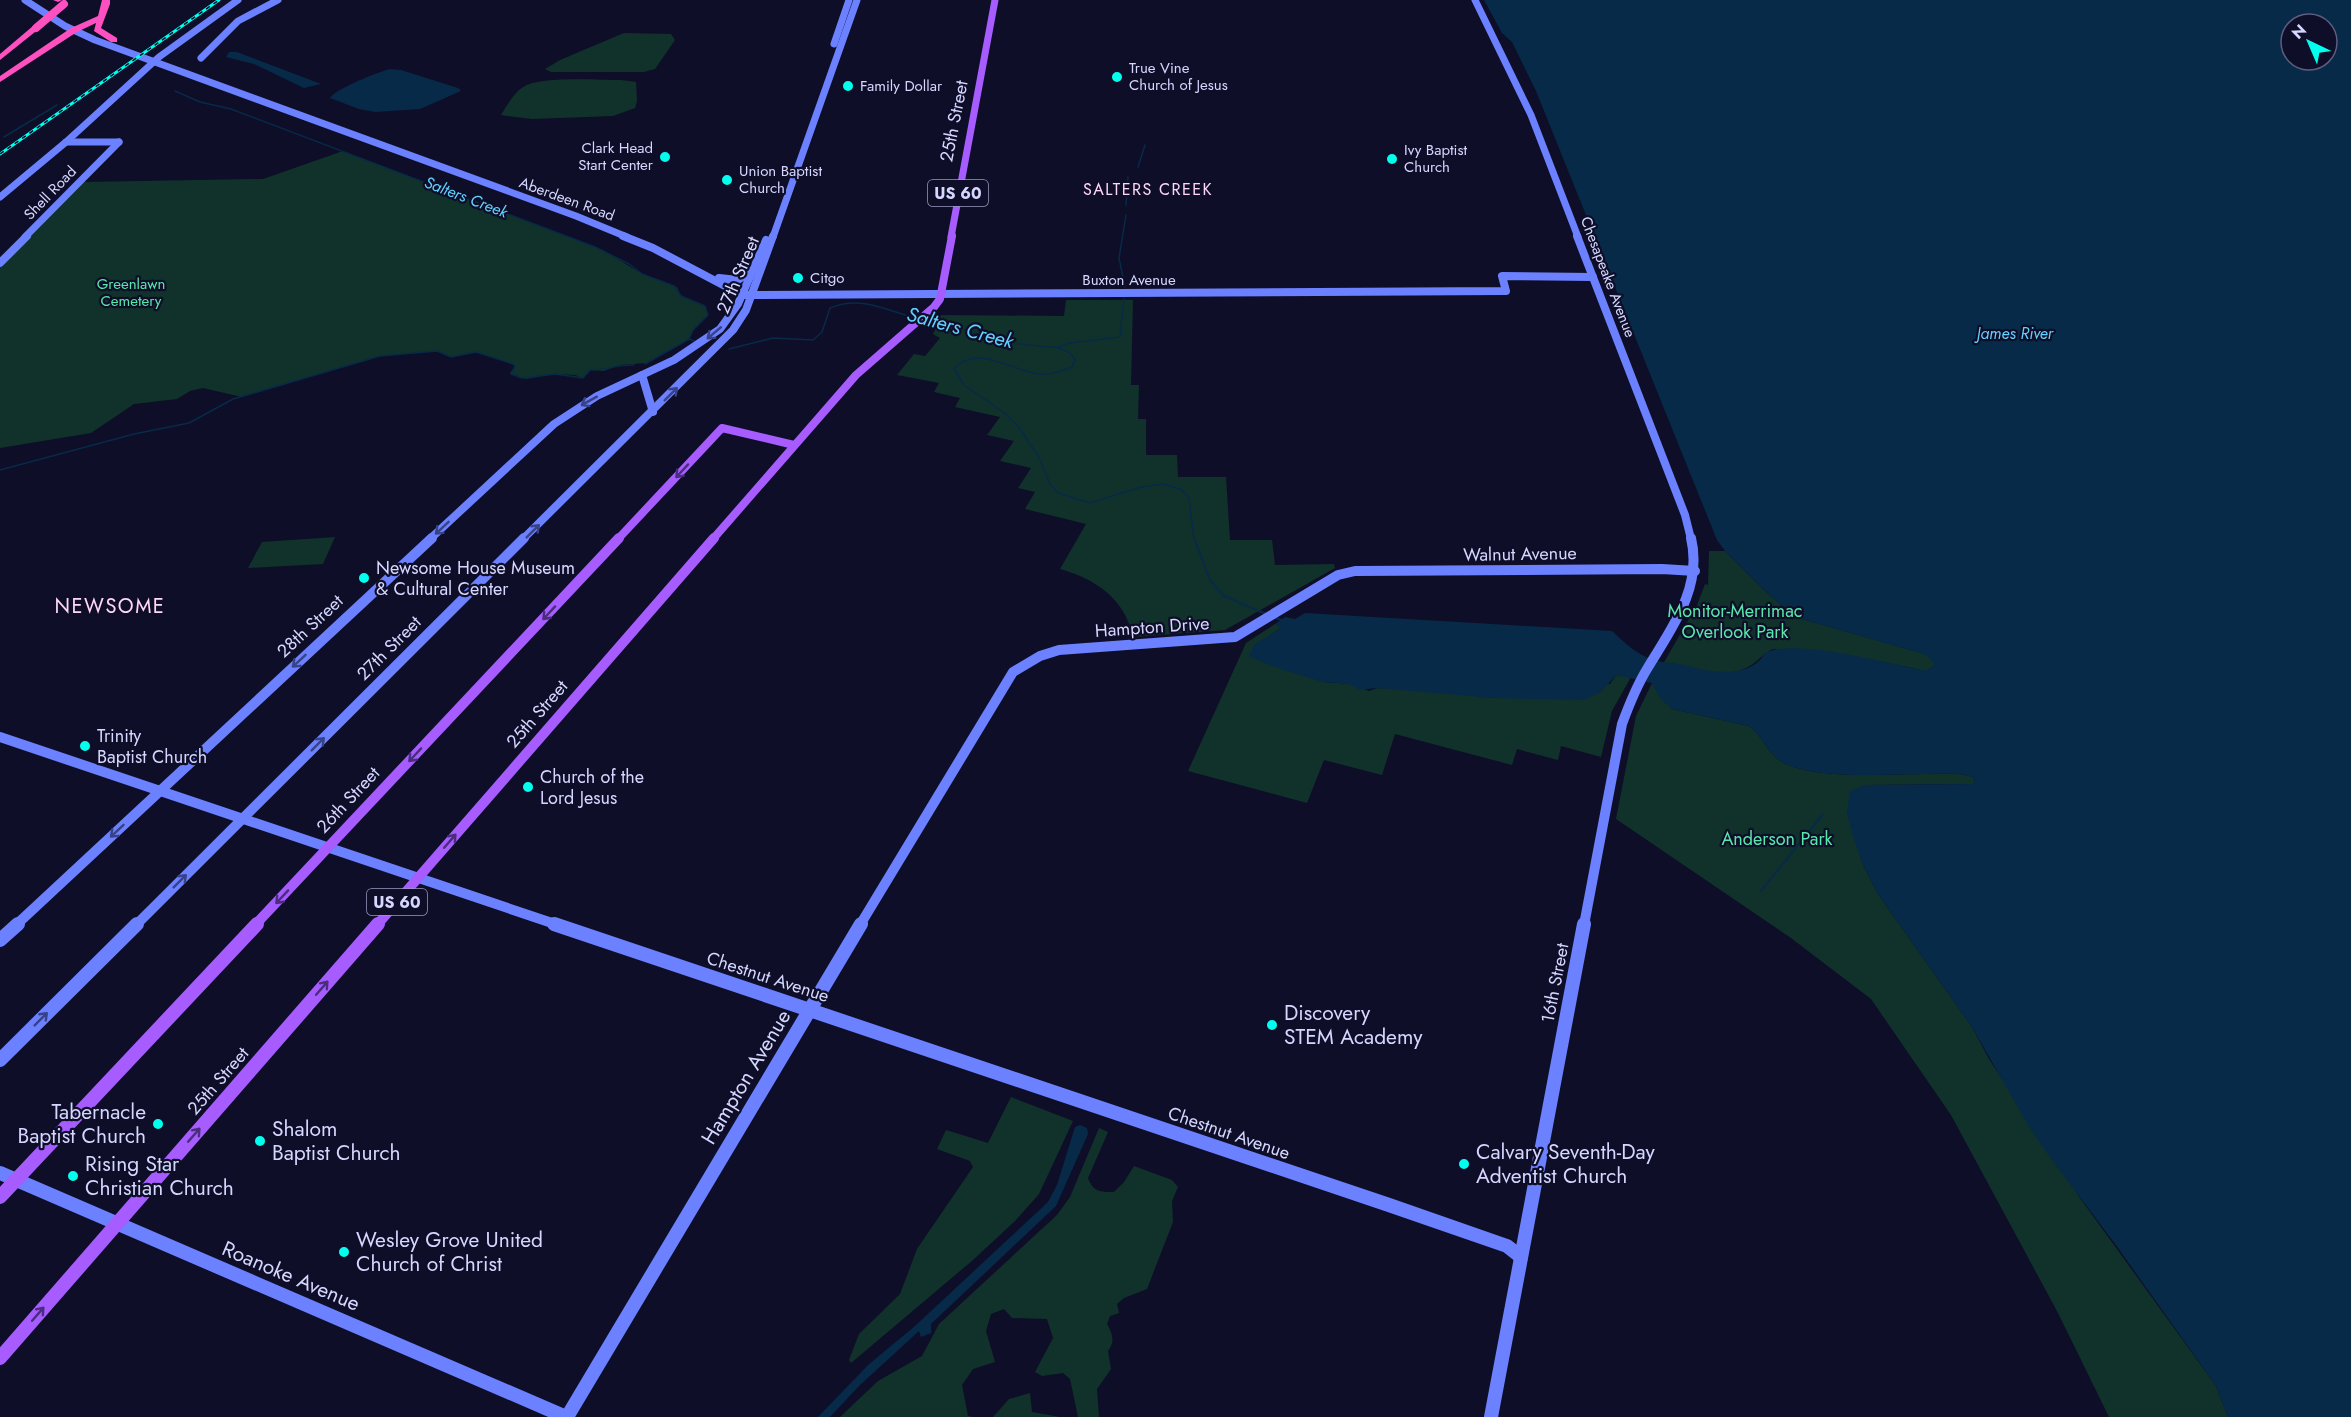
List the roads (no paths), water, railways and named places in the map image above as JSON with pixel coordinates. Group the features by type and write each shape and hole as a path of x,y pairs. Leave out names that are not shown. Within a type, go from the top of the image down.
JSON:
{"highway":[{"path":"106,0 98,30 114,40"},
{"path":"0,47 62,1"},
{"path":"0,80 78,28 101,17"},
{"path":"0,58 32,25"},
{"path":"25,63 66,39 86,36"}],"main road":[{"name":"Aberdeen Road","path":"25,0 78,28 114,40 154,59"},
{"name":"Aberdeen Road","path":"38,0 86,36 154,59 594,223 653,248 747,295"},
{"path":"217,12 229,0"},
{"path":"0,197 66,142 154,59 217,12 238,0"},
{"path":"201,58 235,23 278,0"},
{"path":"804,139 849,0"},
{"path":"804,139 857,0"},
{"name":"25th Street","path":"0,1358 856,375 917,325 938,302 995,0"},
{"name":"Chesapeake Avenue","path":"1475,0 1522,94 1593,277 1690,529 1695,552 1695,571"},
{"path":"217,12 235,23"},
{"name":"27th Street","path":"747,295 751,271 766,240 804,139"},
{"name":"27th Street","path":"0,1060 733,330 804,139"},
{"name":"Shell Road","path":"0,263 119,142 66,142"},
{"path":"711,278 738,280 751,271"},
{"name":"Buxton Avenue","path":"747,295 1506,291 1502,276 1593,277"},
{"name":"28th Street","path":"0,940 554,424 590,400 674,360 711,337 747,295"},
{"path":"642,375 653,412"},
{"name":"26th Street","path":"0,1197 722,428 794,445"},
{"name":"Walnut Avenue","path":"1345,573 1627,569 1695,571"},
{"name":"16th Street","path":"1491,1417 1622,724 1639,684 1687,601 1695,571"},
{"name":"Hampton Drive","path":"979,726 1013,672 1040,656 1059,650 1235,637 1345,573"},
{"name":"Hampton Avenue","path":"567,1417 808,1009 979,726"},
{"name":"Chestnut Avenue","path":"0,737 1507,1246 1521,1257"},
{"name":"Roanoke Avenue","path":"0,1173 567,1417"}],"water":[{"name":"James River","path":"1484,0 2351,0 2351,1417 2228,1417 2216,1386 2049,1156 2028,1125 1972,1027 1878,894 1863,865 1853,836 1847,812 1850,791 1865,785 1973,784 1975,781 1973,777 1962,774 1834,774 1798,768 1778,760 1749,726 1672,709 1660,698 1652,683 1616,675 1601,692 1584,700 1494,698 1377,688 1359,690 1350,685 1325,682 1293,673 1249,656 1254,645 1281,628 1275,624 1285,617 1295,619 1305,613 1612,631 1634,650 1648,658 1704,670 1727,672 1749,668 1765,653 1779,649 1798,648 1842,653 1921,670 1928,670 1934,666 1934,662 1924,654 1795,617 1764,590 1717,540 1536,91 1512,42 1502,33"},
{"path":"229,52 237,52 321,84 304,88 254,64 226,57"},
{"path":"390,69 401,70 458,88 461,91 420,109 375,112 359,109 330,98 348,86"},
{"path":"1080,1125 1087,1128 1088,1134 1056,1206 931,1324 931,1333 921,1337 919,1331 859,1386 830,1417 818,1417 868,1365 915,1326 1048,1202 1057,1185 1075,1127"}],"waterway":[{"name":"Salters Creek","path":"175,91 200,102 231,109 595,247 629,264 642,274 674,286 681,296 705,306 708,315 693,330 689,339"},
{"path":"4,137 57,105"},
{"path":"1138,167 1145,145"},
{"path":"1126,205 1128,177"},
{"path":"1125,287 1119,258 1126,215"},
{"path":"1058,347 1070,343 1120,337 1124,299"},
{"name":"Salters Creek","path":"729,349 773,338 813,340 822,332 830,308 841,304 874,305 917,319"},
{"name":"Salters Creek","path":"923,320 951,325 1001,342 1059,348 1070,353 1075,359 1072,367 1048,374 1029,372 984,358 973,358 954,369 964,385 1003,412 1017,425 1039,457 1050,484 1058,493 1090,503 1141,487 1164,484 1182,490 1189,498 1194,539"},
{"path":"645,364 689,339"},
{"name":"Salters Creek","path":"689,339 694,341"},
{"path":"0,470 134,434 189,423 233,399 380,356 437,351 451,357 476,352 513,364 515,366 511,374 522,378 555,374 583,378 590,370 634,365"},
{"name":"Salters Creek","path":"1194,538 1210,580 1224,596 1266,614"},
{"name":"Salters Creek","path":"1274,617 1281,620"},
{"path":"1761,891 1823,814"}],"railway":[{"path":"0,154 219,0"}],"place":[{"name":"True Vine Church of Jesus","path":"1117,77"},
{"name":"Family Dollar","path":"848,86"},
{"name":"Clark Head Start Center","path":"665,157"},
{"name":"Ivy Baptist Church","path":"1392,159"},
{"name":"Union Baptist Church","path":"727,180"},
{"name":"Citgo","path":"798,278"},
{"name":"Newsome House Museum & Cultural Center","path":"364,578"},
{"name":"Trinity Baptist Church","path":"85,746"},
{"name":"Church of the Lord Jesus","path":"528,787"},
{"name":"Discovery STEM Academy","path":"1272,1025"},
{"name":"Tabernacle Baptist Church","path":"158,1124"},
{"name":"Shalom Baptist Church","path":"260,1141"},
{"name":"Calvary Seventh-Day Adventist Church","path":"1464,1164"},
{"name":"Rising Star Christian Church","path":"73,1176"},
{"name":"Wesley Grove United Church of Christ","path":"344,1252"}],"district":[{"name":"SALTERS CREEK","path":"1148,189"},
{"name":"NEWSOME","path":"110,606"}],"park label":[{"name":"Greenlawn Cemetery","path":"131,292"},
{"name":"Monitor-Merrimac Overlook Park","path":"1735,621"},
{"name":"Anderson Park","path":"1777,839"}]}
